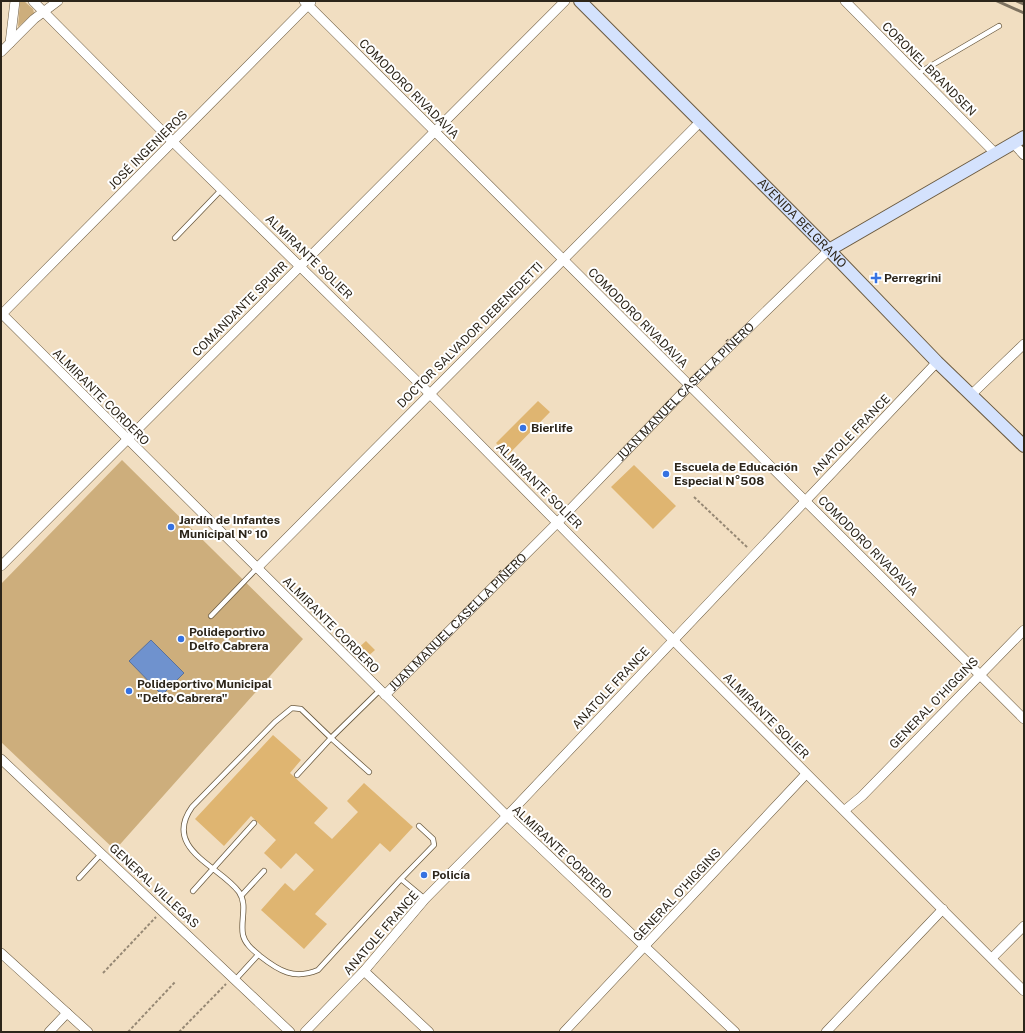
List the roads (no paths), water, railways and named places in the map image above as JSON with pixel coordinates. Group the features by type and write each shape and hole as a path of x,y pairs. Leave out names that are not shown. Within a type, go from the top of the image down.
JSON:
{"street":[{"path":"10,43 15,1"},
{"name":"ALMIRANTE SOLIER","path":"33,1 173,142 429,393 806,774 845,810 1024,991"},
{"path":"1,52 34,19 58,1"},
{"name":"COMANDANTE SPURR","path":"1,566 565,1"},
{"name":"AVENIDA BELGRANO","path":"580,1 829,250 937,362 972,394 1024,446"},
{"name":"CORONEL BRANDSEN","path":"846,1 995,153"},
{"name":"COMODORO RIVADAVIA","path":"308,2 435,132 1024,719"},
{"name":"JOSÉ INGENIEROS","path":"1,314 173,142 308,2"},
{"name":"DOCTOR SALVADOR DEBENEDETTI","path":"257,568 562,259 701,121"},
{"name":"JUAN MANUEL CASELLA PIÑERO","path":"382,692 558,522 689,386 829,250 1024,137"},
{"path":"1013,144 1024,155"},
{"name":"ALMIRANTE CORDERO","path":"1,314 507,816 736,1032"},
{"path":"972,394 1024,344"},
{"name":"ANATOLE FRANCE","path":"305,1032 364,971 426,899 806,502 814,491 937,362"},
{"name":"GENERAL O'HIGGINS","path":"845,810 862,796 1024,630"},
{"name":"GENERAL VILLEGAS","path":"1,759 290,1032"},
{"name":"GENERAL O'HIGGINS","path":"564,1032 806,774"},
{"path":"826,1032 943,909"},
{"path":"992,958 1024,926"},
{"path":"1,953 88,1032"},
{"path":"364,971 428,1032"},
{"path":"48,1032 67,1013"}],"lane":[{"path":"917,74 999,26"},
{"path":"175,238 222,189"},
{"path":"211,616 257,568"},
{"path":"297,775 331,738 382,692"},
{"path":"369,772 301,709 292,708 274,722 192,807 184,825 186,842 190,849 238,891 243,903 243,934 249,947 277,970 294,974 318,970 434,844 433,839 419,826"},
{"path":"193,891 254,823"},
{"path":"79,878 102,853"},
{"path":"241,896 264,871"},
{"path":"401,879 426,899"},
{"path":"234,978 258,954"}],"water":[{"path":"151,640 184,673 162,695 129,661"}],"railway":[{"path":"997,1 1024,13"},
{"path":"1017,1 1024,4"}],"place":[{"name":"Perregrini","path":"876,278"},
{"name":"Bierlife","path":"523,428"},
{"name":"Escuela de Educación Especial N°508","path":"666,474"},
{"name":"Jardín de Infantes Municipal Nº 10","path":"171,527"},
{"name":"Polideportivo Delfo Cabrera","path":"181,639"},
{"name":"Polideportivo Municipal \"Delfo Cabrera\"","path":"129,691"},
{"name":"Policía","path":"424,875"}]}
